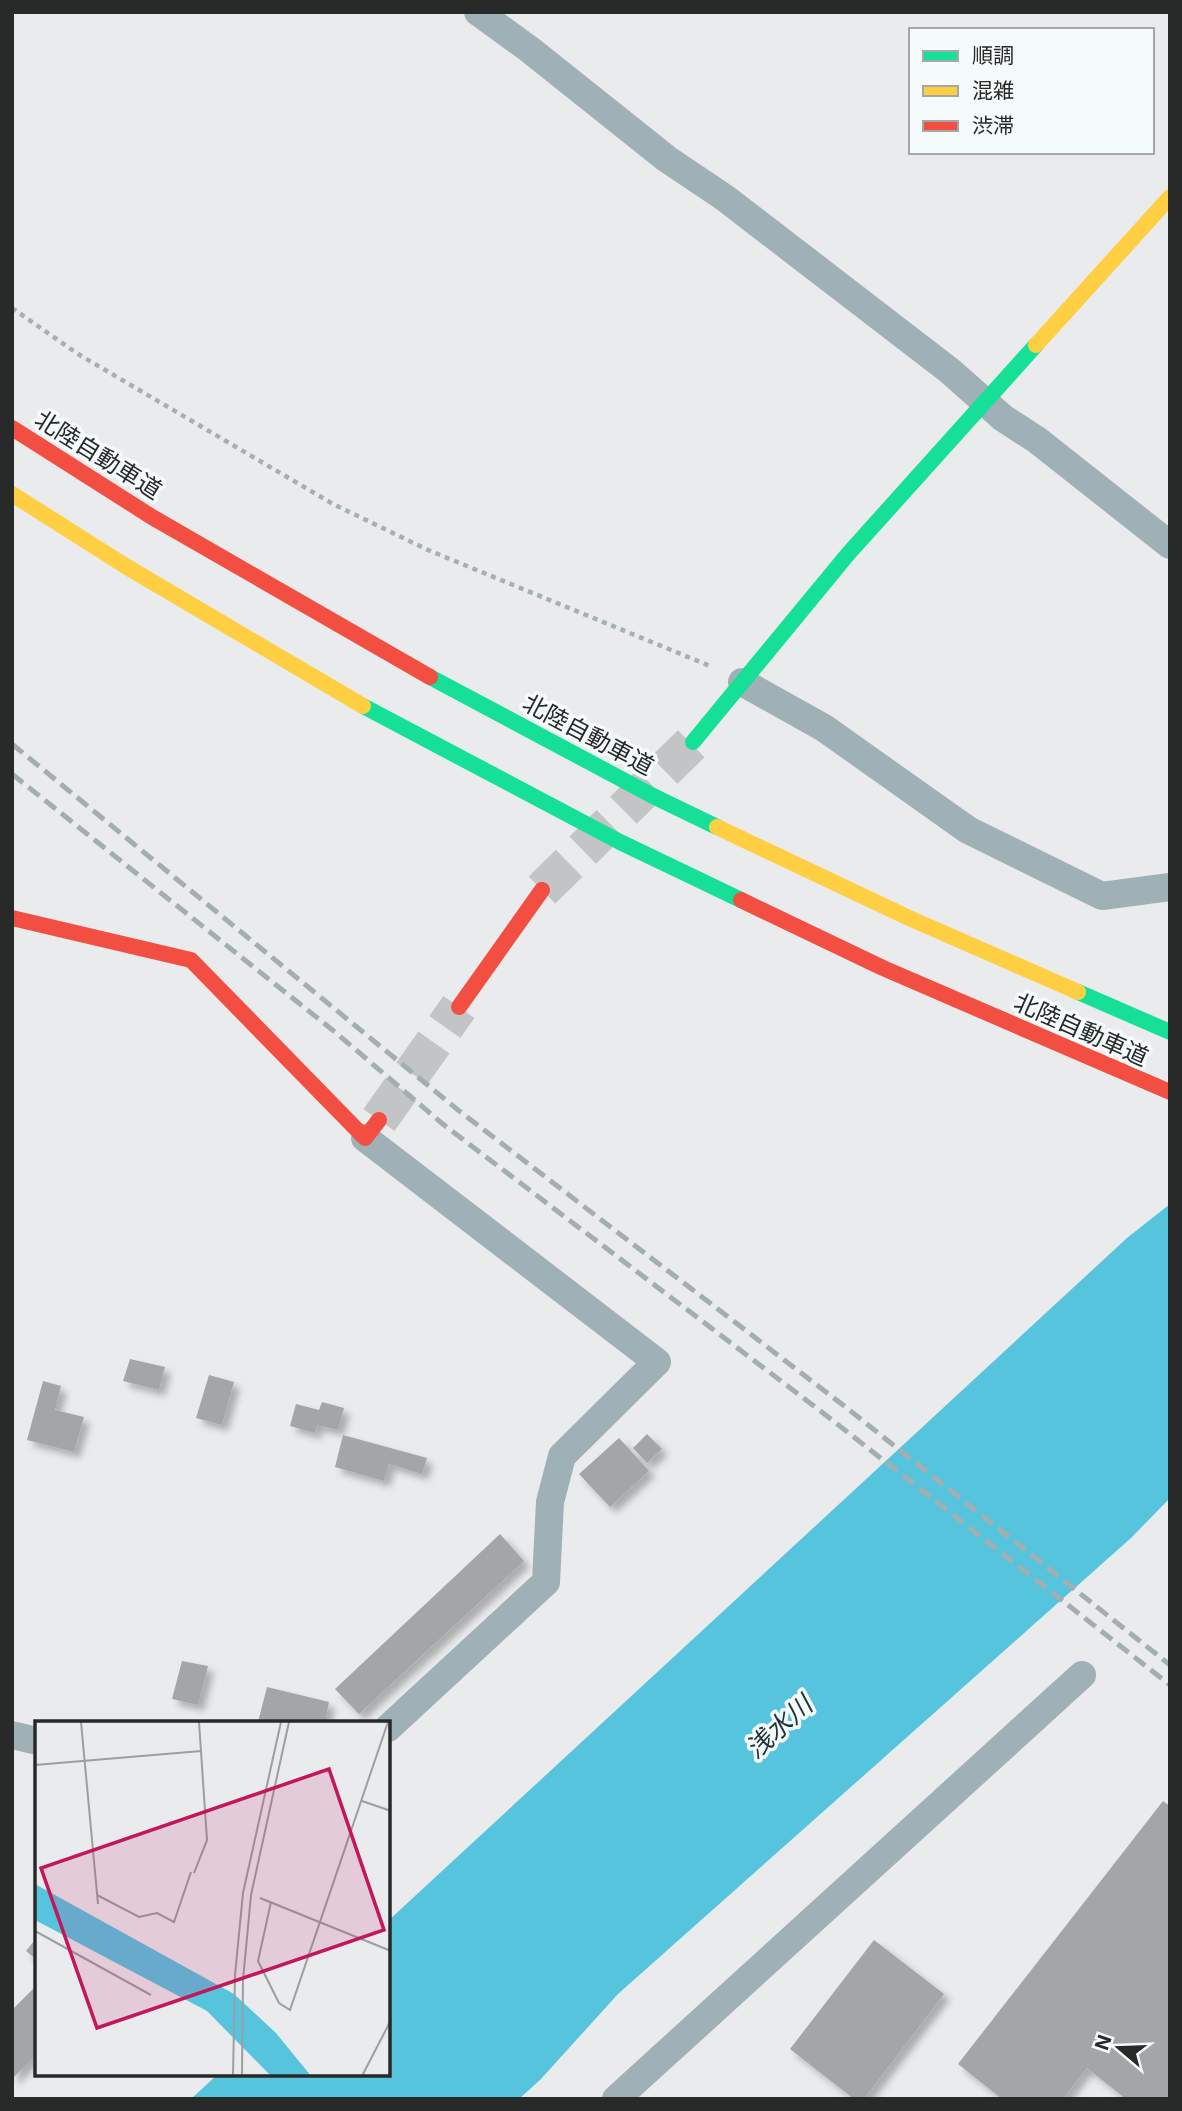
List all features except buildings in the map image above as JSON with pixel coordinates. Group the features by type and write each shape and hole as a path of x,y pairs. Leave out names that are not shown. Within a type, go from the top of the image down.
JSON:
{"main road":[{"path":"693,742 848,554 1170,197"},
{"name":"北陸自動車道","path":"12,428 152,517 392,656 653,796 909,918 1170,1032"},
{"name":"北陸自動車道","path":"12,495 127,567 366,708 620,842 883,968 1170,1092"},
{"path":"459,1007 542,890"},
{"path":"12,918 191,960 372,1129"}],"street":[{"path":"478,12 667,159 725,198 939,362 1003,418 1037,440 1170,545"},
{"path":"742,682 824,728 968,830 1102,896 1170,887"},
{"path":"372,1129 657,1362 562,1456 550,1502 546,1582 390,1726"},
{"path":"616,2099 1082,1675"},
{"path":"12,1735 35,1741"}],"path":[{"path":"12,308 78,354 333,504 428,550 722,671 742,682"}],"water":[{"name":"浅水川","path":"1170,1204 1170,1498 1131,1538 618,1994 540,2080 519,2099 191,2099 216,2076 390,2076 390,1919 1127,1238"}],"tunnel":[{"path":"542,890 693,742"},
{"path":"379,1120 459,1007"}],"railway":[{"path":"12,744 458,1110 843,1405 1170,1665"},
{"path":"12,774 335,1032 444,1125 827,1416 1170,1685"}],"traffic: fast":[{"path":"693,742 848,554 1036,345"},
{"path":"430,677 653,796 717,827"},
{"path":"363,706 620,842 741,900"},
{"path":"1078,992 1170,1032"}],"traffic: slow":[{"path":"1036,345 1170,197"},
{"path":"12,494 127,567 363,706"},
{"path":"717,827 909,918 1078,992"}],"traffic: jam":[{"path":"12,428 152,517 430,677"},
{"path":"459,1007 542,890"},
{"path":"741,900 883,968 1170,1092"},
{"path":"12,918 191,960 365,1138 379,1120"}]}
